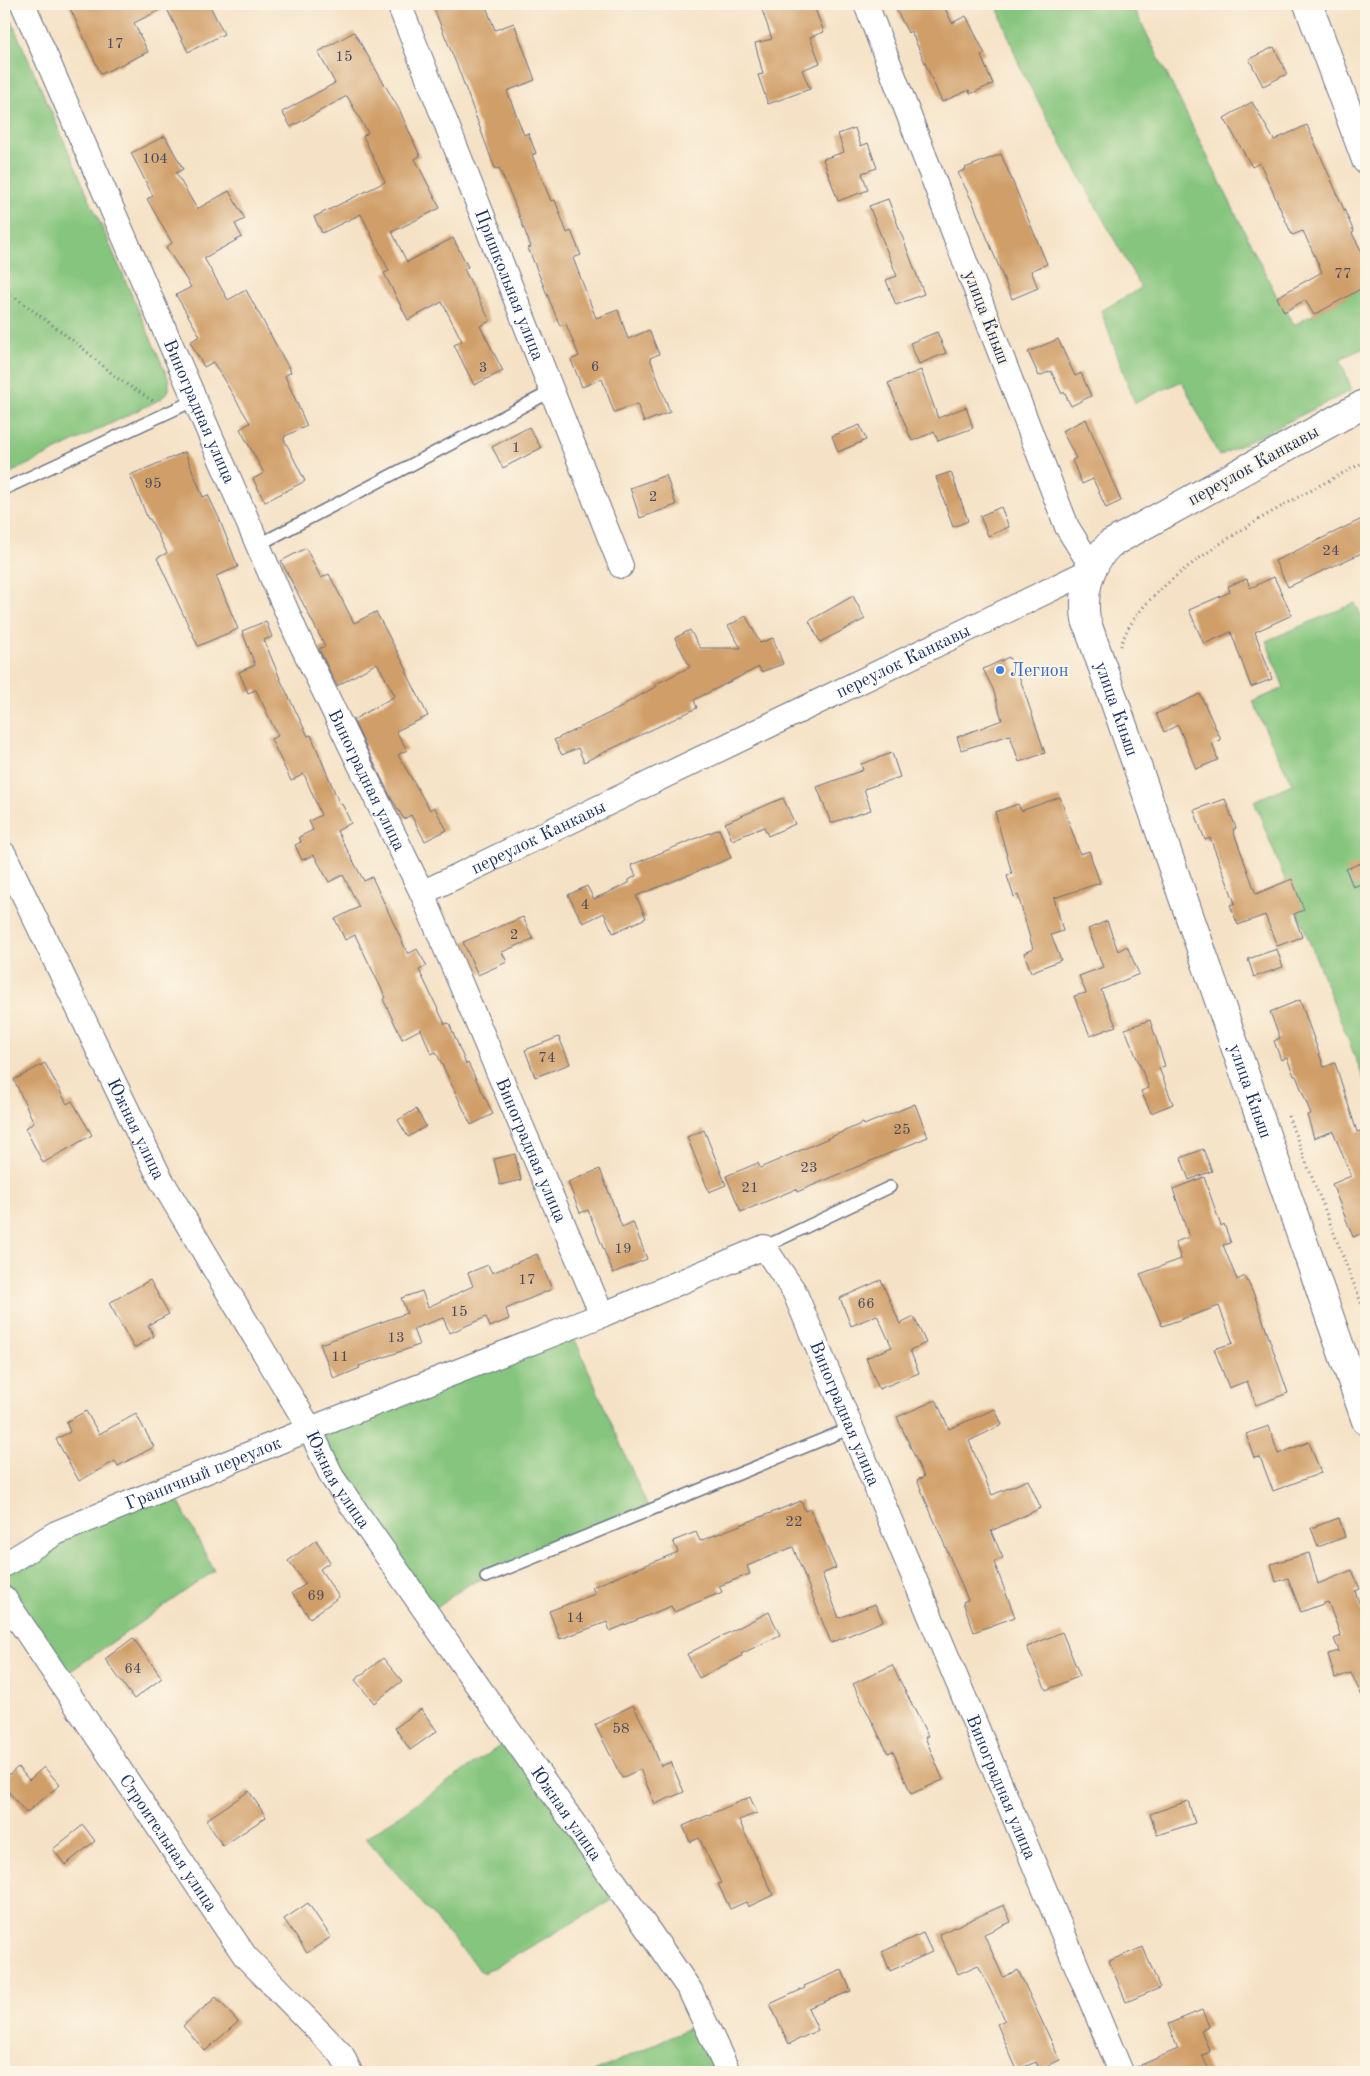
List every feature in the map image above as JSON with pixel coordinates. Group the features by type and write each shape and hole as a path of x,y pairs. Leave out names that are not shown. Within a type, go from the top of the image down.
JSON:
{"street":[{"name":"Виноградная улица","path":"23,4 297,635 422,893 602,1315"},
{"name":"Пришкольная улица","path":"400,4 621,566"},
{"name":"улица Кныш","path":"866,4 1067,527 1093,569 1085,592 1086,620 1366,1421"},
{"path":"1308,4 1366,160"},
{"name":"переулок Канкавы","path":"422,893 1093,569 1104,550 1120,538 1366,403"},
{"name":"Южная улица","path":"4,854 160,1178 310,1429 332,1477 690,1990 728,2072"},
{"name":"Виноградная улица","path":"764,1247 794,1291 1121,2072"},
{"path":"602,1315 764,1247"},
{"name":"Граничный переулок","path":"4,1565 56,1534 310,1429 602,1315"},
{"name":"Строительная улица","path":"4,1598 245,1956 342,2055 350,2072"}],"lane":[{"path":"258,545 552,391"},
{"path":"4,489 195,400"},
{"path":"764,1247 890,1187"},
{"path":"486,1577 851,1428"}],"path":[{"path":"4,289 79,345 117,378 170,412"},
{"path":"1124,655 1121,645 1126,630 1144,606 1198,558 1287,503 1366,461"},
{"path":"1287,1114 1366,1315"}],"green space":[{"path":"4,4 169,380 169,390 161,399 4,476"},
{"path":"996,4 1132,4 1277,297 1294,325 1366,286 1366,347 1340,359 1352,390 1219,456 1182,381 1135,403 1101,311 1141,288 1022,72"},
{"path":"1355,603 1366,625 1366,1085 1254,801 1292,784 1252,702 1284,688 1266,641"},
{"path":"570,1328 649,1510 465,1586 428,1615 310,1429"},
{"path":"171,1487 214,1571 58,1680 4,1598 4,1565"},
{"path":"513,1737 623,1894 483,1974 366,1838"},
{"path":"704,2021 727,2072 594,2072"}],"building":[{"path":"68,4 209,4 224,34 188,52 166,7 134,23 148,52 101,74"},
{"path":"432,4 485,4 495,30 514,23 535,80 507,91 524,135 528,133 536,153 532,155 551,201 555,200 567,233 571,231 581,255 573,258 596,318 618,310 628,339 649,330 659,354 650,358 670,412 644,422 637,404 614,412 602,379 582,387 571,360 579,356 566,324 560,326 528,248 531,247 513,200 499,168 495,169 460,73"},
{"path":"760,4 813,4 824,32 810,37 820,63 802,70 810,89 768,104 758,75 763,74 755,43 772,39"},
{"path":"906,4 943,4 952,23 966,16 985,54 981,56 993,84 970,94 969,90 942,102 911,31 908,33 896,9"},
{"path":"354,32 400,111 420,156 415,159 440,208 392,232 407,262 453,238 468,267 464,269 490,321 480,326 503,371 474,385 454,345 462,341 442,302 408,320 384,273 389,271 361,214 322,233 314,217 385,182 363,136 368,133 347,96 291,127 282,112 335,83 318,52"},
{"path":"1274,47 1287,74 1263,86 1249,59"},
{"path":"1252,102 1274,140 1307,125 1354,232 1352,233 1366,260 1366,286 1314,315 1305,300 1284,312 1277,297 1322,272 1303,231 1292,235 1260,163 1252,167 1224,118"},
{"path":"855,128 861,146 868,143 877,168 862,173 868,190 838,201 823,159 844,152 838,134"},
{"path":"165,136 183,169 176,173 197,209 229,191 245,219 235,224 242,237 204,258 228,300 246,290 291,372 285,376 307,426 285,436 284,439 305,481 265,502 253,479 264,473 240,429 250,423 213,362 204,367 190,342 200,336 176,295 191,287 166,247 172,243 147,199 153,196 131,153"},
{"path":"1001,154 1047,264 1031,271 1038,288 1012,299 973,203 958,173 965,168"},
{"path":"888,199 924,294 896,305 886,280 897,276 869,206"},
{"path":"937,332 946,353 919,364 910,343"},
{"path":"1058,339 1075,376 1081,373 1091,396 1071,406 1064,392 1062,394 1051,371 1039,376 1028,352"},
{"path":"921,370 938,418 966,407 973,428 938,441 934,432 912,441 888,383"},
{"path":"1086,419 1121,501 1106,508 1093,479 1082,484 1072,460 1076,458 1062,431"},
{"path":"860,425 866,440 838,452 832,436"},
{"path":"529,427 541,448 503,468 492,447"},
{"path":"185,452 203,497 208,495 219,518 238,567 216,576 238,629 198,646 157,558 167,553 150,519 148,519 130,475"},
{"path":"951,472 968,521 953,527 936,477"},
{"path":"666,475 676,505 640,518 630,488"},
{"path":"1001,507 1009,527 988,536 980,516"},
{"path":"1366,517 1366,551 1288,587 1275,561"},
{"path":"306,548 321,578 329,574 354,623 376,612 407,670 428,716 396,731 407,750 398,755 430,810 434,807 447,830 425,841 411,815 404,819 391,798 353,720 395,696 377,663 337,686 319,649 325,646 281,561"},
{"path":"1274,577 1292,615 1255,632 1272,679 1251,687 1231,632 1204,644 1189,610 1230,592 1228,586 1247,579 1250,588"},
{"path":"853,596 865,619 820,642 809,621"},
{"path":"746,616 760,643 773,638 783,664 761,672 759,667 694,700 697,708 584,762 578,748 562,755 554,740 624,706 657,686 656,684 690,667 675,638 690,630 700,648 741,648 728,626"},
{"path":"266,621 272,637 264,640 281,681 308,736 311,735 340,805 342,804 351,823 337,831 364,881 372,877 408,954 417,949 427,966 419,970 445,1024 449,1023 466,1064 468,1063 493,1114 471,1125 436,1052 431,1054 421,1029 402,1039 383,999 386,998 355,935 345,940 335,919 359,907 343,875 329,882 314,855 302,860 295,845 301,842 299,837 313,830 309,821 321,815 304,774 291,781 271,739 278,736 256,690 248,693 239,672 255,665 242,631"},
{"path":"1009,657 1019,676 1045,753 1019,762 1010,735 961,750 957,737 1002,720 993,689 983,669"},
{"path":"1200,694 1221,740 1212,743 1218,760 1196,769 1178,725 1164,732 1156,714"},
{"path":"892,753 900,777 864,789 871,810 831,823 817,787 863,770 861,764"},
{"path":"1060,797 1080,854 1089,851 1100,883 1054,898 1063,931 1051,935 1061,960 1031,972 1024,953 1033,949 1018,895 1014,897 1007,876 1012,874 995,812 1018,804 1021,811"},
{"path":"783,798 795,824 768,836 764,827 732,840 725,823"},
{"path":"1225,799 1236,828 1233,830 1256,894 1292,879 1304,910 1294,914 1302,937 1277,946 1265,915 1238,925 1230,905 1235,903 1210,838 1205,840 1194,810"},
{"path":"719,829 731,858 636,896 646,918 613,933 604,913 583,923 568,895 587,886 594,899 629,883 629,880 636,876 631,865"},
{"path":"1366,861 1366,882 1353,887 1346,869"},
{"path":"523,917 533,939 502,952 507,962 478,975 463,942"},
{"path":"1107,921 1118,951 1127,946 1139,974 1101,990 1116,1026 1090,1036 1074,996 1086,993 1079,976 1103,967 1088,929"},
{"path":"1277,949 1283,967 1254,977 1248,959"},
{"path":"1300,1000 1324,1067 1335,1063 1357,1132 1366,1129 1366,1232 1353,1237 1332,1184 1351,1176 1333,1131 1314,1138 1307,1115 1311,1114 1296,1076 1294,1076 1287,1058 1281,1060 1274,1041 1280,1038 1270,1012"},
{"path":"1150,1020 1165,1066 1159,1068 1173,1104 1151,1113 1141,1091 1149,1088 1125,1029"},
{"path":"559,1037 570,1064 535,1077 525,1050"},
{"path":"45,1063 67,1104 72,1101 92,1135 43,1163 25,1128 34,1123 14,1080"},
{"path":"915,1104 928,1137 797,1192 796,1189 741,1212 726,1176 758,1163 760,1168 863,1123 864,1125"},
{"path":"416,1109 426,1126 408,1137 398,1120"},
{"path":"704,1130 726,1185 709,1192 687,1137"},
{"path":"1203,1149 1212,1171 1189,1180 1181,1158"},
{"path":"515,1154 521,1180 500,1185 494,1159"},
{"path":"600,1169 622,1227 633,1222 647,1259 613,1273 588,1210 580,1213 568,1182"},
{"path":"1204,1177 1221,1226 1224,1224 1231,1243 1223,1245 1237,1280 1245,1276 1255,1297 1288,1393 1256,1405 1247,1381 1229,1388 1214,1349 1233,1343 1219,1306 1162,1326 1140,1274 1181,1259 1175,1242 1189,1237 1173,1189"},
{"path":"537,1254 552,1289 506,1309 509,1319 490,1327 486,1317 450,1333 443,1318 413,1329 419,1345 359,1366 360,1368 334,1379 320,1344 407,1313 401,1298 422,1291 428,1307 473,1286 468,1273 488,1265 492,1273"},
{"path":"150,1280 169,1314 148,1325 154,1336 134,1348 109,1303"},
{"path":"881,1280 900,1324 914,1317 926,1343 910,1350 919,1373 879,1389 866,1358 892,1347 877,1315 851,1326 840,1298"},
{"path":"936,1400 949,1429 995,1409 1002,1425 969,1441 992,1495 1028,1480 1041,1508 991,1531 1003,1558 994,1562 1015,1617 974,1632 963,1602 968,1600 917,1480 924,1477 897,1417"},
{"path":"86,1411 99,1434 136,1414 154,1447 118,1466 115,1461 79,1481 56,1439 70,1432 66,1422"},
{"path":"1269,1426 1278,1454 1309,1442 1321,1473 1273,1491 1260,1457 1254,1458 1246,1434"},
{"path":"801,1501 805,1511 810,1509 836,1568 822,1574 839,1618 875,1604 883,1621 831,1643 793,1547 747,1566 750,1574 719,1586 722,1592 674,1612 671,1606 610,1631 607,1622 560,1639 549,1611 595,1594 592,1587 678,1552 673,1541 696,1532 700,1541"},
{"path":"1339,1518 1345,1537 1318,1547 1311,1528"},
{"path":"316,1540 330,1562 320,1569 339,1597 310,1618 292,1593 306,1584 288,1561"},
{"path":"1309,1553 1318,1584 1352,1570 1360,1589 1355,1591 1366,1622 1366,1704 1351,1673 1335,1678 1328,1654 1339,1651 1334,1639 1341,1636 1328,1602 1301,1612 1288,1578 1276,1582 1271,1564"},
{"path":"769,1612 780,1635 741,1654 742,1656 699,1678 687,1654"},
{"path":"1062,1632 1080,1676 1046,1690 1027,1647"},
{"path":"133,1638 162,1678 134,1699 105,1659"},
{"path":"383,1658 402,1681 374,1703 355,1680"},
{"path":"892,1665 928,1736 925,1737 943,1780 911,1794 893,1751 888,1753 853,1684"},
{"path":"633,1705 661,1766 671,1762 684,1792 655,1804 640,1769 622,1778 595,1725"},
{"path":"421,1709 437,1731 410,1750 395,1728"},
{"path":"18,1767 29,1780 44,1767 60,1785 26,1813 4,1786 4,1779"},
{"path":"249,1791 266,1817 223,1846 206,1820"},
{"path":"750,1797 757,1813 739,1820 773,1895 748,1907 746,1902 730,1909 718,1884 721,1883 699,1838 690,1842 683,1826"},
{"path":"1188,1801 1195,1823 1157,1835 1150,1814"},
{"path":"83,1825 95,1841 65,1865 53,1849"},
{"path":"308,1903 331,1937 307,1953 284,1919"},
{"path":"1004,1905 1011,1922 984,1934 1003,1977 1018,1970 1060,2060 1039,2069 1036,2062 1017,2070 997,2024 1005,2020 978,1965 958,1974 939,1934"},
{"path":"923,1933 932,1952 890,1971 882,1952"},
{"path":"1143,1947 1160,1988 1126,2002 1109,1961"},
{"path":"842,1970 851,1991 808,2008 818,2030 789,2044 770,2004 805,1988 804,1986"},
{"path":"216,1997 238,2022 205,2051 183,2026"},
{"path":"1202,2010 1209,2026 1201,2030 1210,2052 1202,2055 1210,2072 1134,2072 1134,2068 1178,2049 1168,2024"}],"place":[{"name":"Легион","path":"1000,670"}]}
